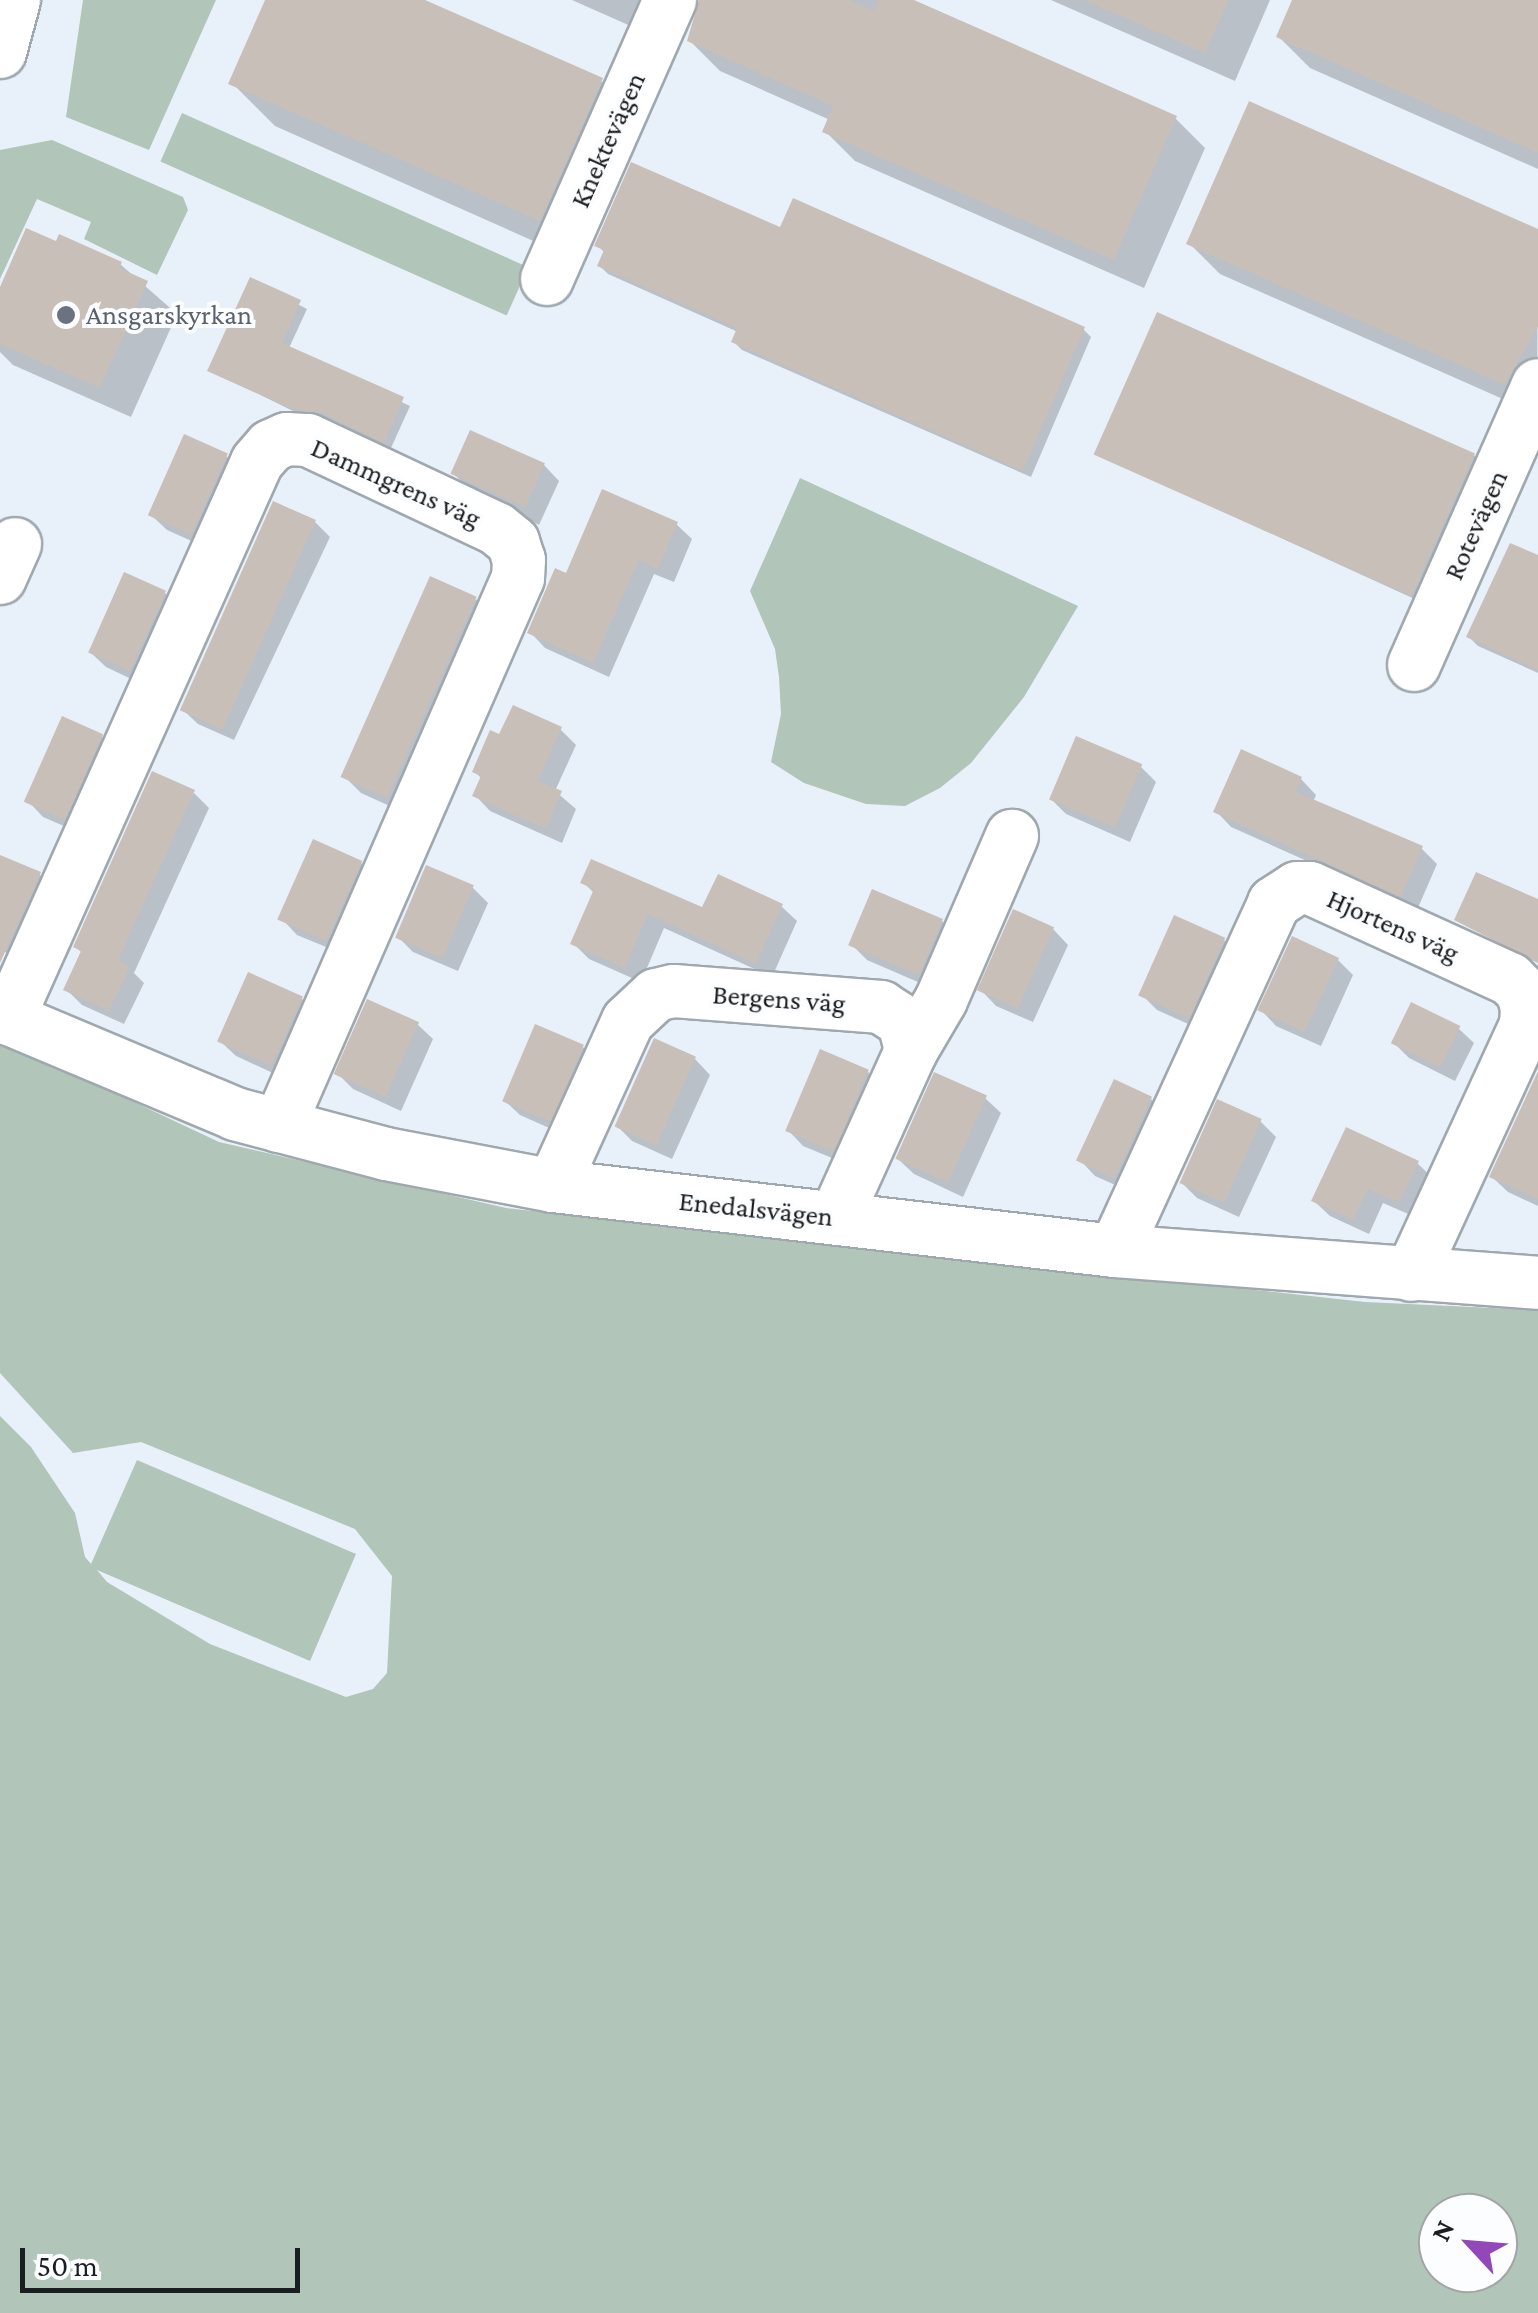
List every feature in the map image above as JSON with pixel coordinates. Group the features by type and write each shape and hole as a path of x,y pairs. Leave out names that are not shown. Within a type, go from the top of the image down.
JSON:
{"street":[{"name":"Knektevägen","path":"547,279 670,0"},
{"name":"Rotevägen","path":"1414,665 1538,385"},
{"name":"Dammgrens väg","path":"4,1017 257,462 272,446 287,440 308,440 497,529 513,542 519,560 518,578 279,1126"},
{"path":"836,1217 911,1050 941,1000 1012,836"},
{"name":"Hjortens väg","path":"1115,1251 1274,903 1296,888 1310,888 1510,980 1522,991 1527,1007 1526,1026 1410,1275"},
{"name":"Bergens väg","path":"553,1186 628,1022 641,1004 656,995 674,991 882,1007 904,1022 911,1050"},
{"name":"Enedalsvägen","path":"4,1017 186,1097 279,1126 386,1154 553,1186 1115,1251 1538,1284"}],"green space":[{"path":"83,0 216,0 149,150 66,117"},
{"path":"182,113 528,267 507,316 160,161"},
{"path":"52,140 183,197 188,210 157,275 84,239 91,222 37,199 0,279 0,150"},
{"path":"800,478 1078,606 1024,697 971,763 940,788 905,806 866,804 804,783 771,762 781,714 779,677 775,649 750,591"},
{"path":"0,1039 219,1142 506,1208 1365,1302 1538,1310 1538,2313 0,2313 0,1416 31,1447 75,1513 85,1557 91,1564 137,1460 356,1554 310,1661 97,1570 107,1582 210,1644 346,1697 373,1689 387,1673 392,1576 355,1529 141,1442 73,1453 0,1373"}],"building":[{"path":"265,0 425,0 603,78 540,221 228,84"},
{"path":"699,0 849,0 874,11 879,0 914,0 1177,116 1114,260 822,132 833,106 687,41"},
{"path":"1084,0 1229,0 1205,53"},
{"path":"1292,0 1538,0 1538,153 1276,37"},
{"path":"1249,101 1538,229 1538,327 1505,385 1186,244"},
{"path":"631,162 780,227 793,198 1085,327 1023,471 731,342 737,328 597,266 604,250 594,246"},
{"name":"Ansgarskyrkan","path":"26,228 56,241 59,234 122,262 119,268 148,281 100,388 0,344 0,287"},
{"path":"250,277 301,300 282,343 404,397 384,443 321,413 292,409 207,371"},
{"path":"1157,312 1475,454 1411,596 1094,455"},
{"path":"470,430 545,463 525,507 450,474"},
{"path":"184,434 228,454 192,535 148,515"},
{"path":"602,489 678,522 658,569 639,560 593,663 527,633 555,568 566,573"},
{"path":"273,501 316,520 223,729 180,710"},
{"path":"1510,543 1538,555 1538,670 1466,637"},
{"path":"124,572 166,591 130,671 88,652"},
{"path":"430,576 477,597 387,798 341,777"},
{"path":"513,705 562,727 538,781 562,791 546,829 472,796 481,776 472,772 490,730 499,734"},
{"path":"62,716 103,734 65,820 24,802"},
{"path":"1076,736 1142,764 1115,828 1049,800"},
{"path":"1241,749 1302,777 1296,792 1423,846 1401,897 1213,812"},
{"path":"152,771 195,790 118,960 130,966 109,1011 63,990 81,951 73,947"},
{"path":"313,839 362,861 327,941 277,919"},
{"path":"0,855 41,872 0,963"},
{"path":"591,859 702,907 718,874 783,904 756,964 648,914 625,968 570,944 594,889 580,883"},
{"path":"426,865 474,885 443,958 395,938"},
{"path":"1476,872 1538,899 1538,963 1454,920"},
{"path":"872,889 943,919 919,975 848,945"},
{"path":"1013,909 1054,927 1018,1009 977,990"},
{"path":"1174,915 1225,938 1189,1018 1138,995"},
{"path":"1292,936 1339,958 1304,1032 1257,1010"},
{"path":"248,972 303,996 272,1066 217,1041"},
{"path":"367,999 419,1022 386,1097 334,1074"},
{"path":"1411,1002 1460,1026 1440,1067 1391,1043"},
{"path":"535,1024 584,1045 551,1122 502,1101"},
{"path":"654,1038 696,1057 657,1145 615,1127"},
{"path":"820,1049 869,1070 834,1152 785,1131"},
{"path":"1538,1071 1538,1199 1489,1177"},
{"path":"934,1072 987,1096 948,1182 895,1159"},
{"path":"1114,1079 1152,1097 1114,1178 1076,1161"},
{"path":"1217,1099 1262,1119 1224,1203 1180,1183"},
{"path":"1346,1127 1419,1161 1399,1203 1368,1189 1353,1220 1311,1201"}],"place":[{"name":"Ansgarskyrkan","path":"66,315"}]}
